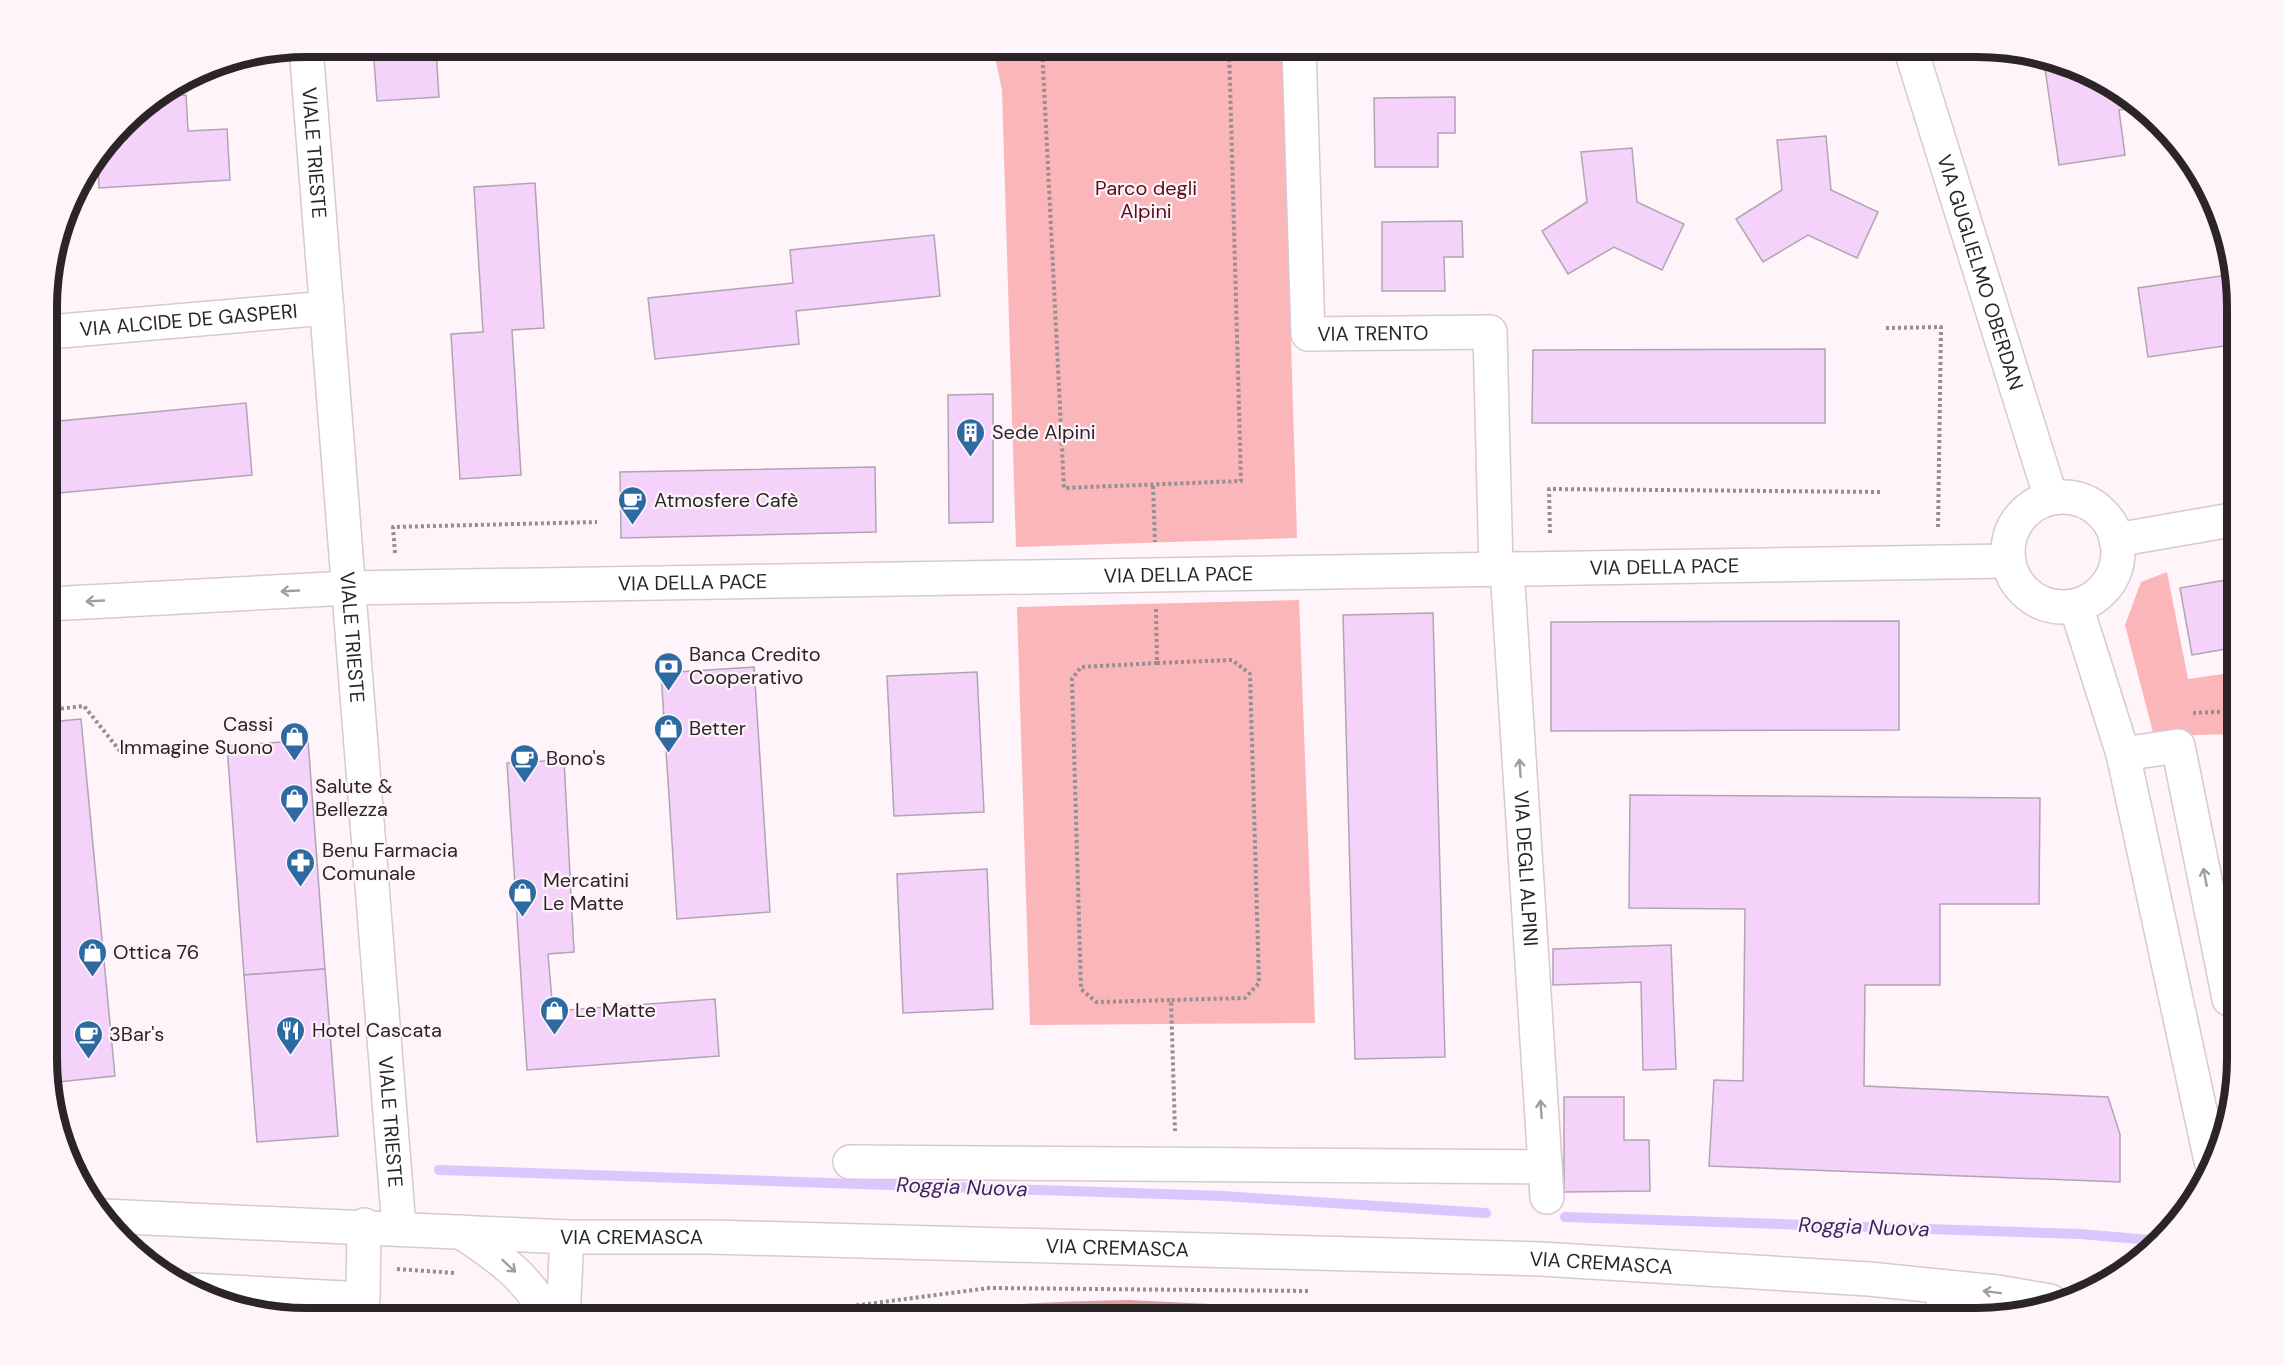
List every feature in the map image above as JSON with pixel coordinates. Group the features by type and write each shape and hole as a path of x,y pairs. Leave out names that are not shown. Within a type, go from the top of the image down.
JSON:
{"street":[{"name":"VIALE TRIESTE","path":"307,57 399,1228"},
{"name":"VIA TRENTO","path":"1299,57 1308,334 1490,332 1502,569"},
{"name":"VIA GUGLIELMO OBERDAN","path":"1913,57 2051,498"},
{"name":"VIA ALCIDE DE GASPERI","path":"57,331 327,308"},
{"path":"2051,498 2079,500 2096,508 2109,522 2116,540 2118,557 2110,581 2099,594 2076,606 2049,606 2033,598 2019,586 2009,561 2011,534 2020,517 2034,505 2051,498"},
{"path":"2116,540 2227,521"},
{"name":"VIA DELLA PACE","path":"57,604 348,588 2009,561"},
{"name":"VIA DEGLI ALPINI","path":"850,1162 1329,1167 1546,1182 1502,569"},
{"path":"2076,606 2123,754 2209,1152"},
{"path":"2123,754 2178,746 2224,909 2227,939"},
{"path":"2176,1000 2227,999"},
{"name":"VIA CREMASCA","path":"114,1216 364,1225 567,1237 711,1237 1541,1258 1869,1278 1997,1292 2040,1299"},
{"path":"217,1291 363,1299 364,1225"},
{"path":"461,1232 507,1262 538,1296 544,1308"},
{"path":"563,1308 567,1237"},
{"name":"VIA CREMASCA","path":"1869,1278 1967,1308"}],"path":[{"path":"1043,57 1064,488 1241,481 1229,57"},
{"path":"1886,328 1941,327 1937,562"},
{"path":"1153,486 1157,663"},
{"path":"1550,544 1549,489 1882,492"},
{"path":"395,561 393,527 597,522"},
{"path":"1232,660 1250,674 1259,983 1245,998 1096,1002 1081,989 1072,680 1081,667 1157,663 1232,660"},
{"path":"57,709 84,706 120,751"},
{"path":"1171,1000 1176,1166"},
{"path":"838,1308 989,1288 1314,1291"}],"green space":[{"name":"Parco degli Alpini","path":"995,57 1282,57 1297,538 1016,547 1002,90"},
{"path":"2167,572 2188,679 2227,673 2227,734 2154,736 2125,625 2141,582"},
{"path":"1299,600 1315,1023 1030,1025 1017,607"}],"shaded area":[{"path":"1128,1300 1292,1308 982,1308 1051,1302"}],"building":[{"path":"374,57 436,57 439,97 377,101"},
{"path":"2045,67 2087,83 2129,109 2119,110 2125,155 2059,165"},
{"path":"174,95 186,95 188,131 227,129 230,180 99,188 98,169 119,142 122,139 127,139 127,134 130,130"},
{"path":"1455,97 1455,133 1438,133 1438,167 1375,167 1374,98"},
{"path":"1826,136 1831,190 1878,212 1857,258 1808,235 1763,262 1736,219 1782,190 1777,140"},
{"path":"1632,148 1637,202 1684,224 1662,270 1614,247 1568,274 1542,231 1587,202 1581,152"},
{"path":"535,183 544,328 512,330 521,475 460,479 451,334 483,332 474,187"},
{"path":"1462,221 1463,257 1444,257 1445,291 1382,291 1382,222"},
{"path":"934,235 940,296 796,311 799,344 655,359 648,298 793,283 790,250"},
{"path":"2225,275 2227,345 2148,357 2138,288"},
{"path":"1825,349 1825,423 1532,423 1533,350"},
{"name":"Sede Alpini","path":"993,394 993,522 949,523 948,395"},
{"path":"246,403 252,475 57,493 57,421"},
{"path":"875,467 876,532 621,538 620,472"},
{"path":"2227,580 2227,649 2192,655 2180,588"},
{"path":"1433,613 1445,1057 1355,1059 1343,615"},
{"path":"1899,621 1899,730 1551,731 1551,622"},
{"path":"754,667 770,912 677,919 661,673"},
{"path":"977,672 984,812 894,816 887,676"},
{"path":"81,719 115,1076 58,1082 57,1058 57,721"},
{"path":"308,740 325,969 244,975 227,746"},
{"path":"564,760 574,952 548,954 553,1011 715,999 719,1056 527,1070 507,763"},
{"path":"1630,795 2040,798 2039,904 1940,904 1940,985 1865,985 1864,1086 2108,1097 2120,1134 2120,1182 1709,1166 1714,1080 1743,1081 1745,909 1629,908"},
{"path":"987,869 993,1009 903,1013 897,874"},
{"path":"1671,945 1676,1069 1643,1070 1641,982 1553,985 1553,949"},
{"name":"Hotel Cascata","path":"325,969 338,1136 257,1142 244,975"},
{"path":"1564,1097 1624,1097 1624,1140 1649,1140 1650,1191 1564,1192"}],"waterway":[{"name":"Roggia Nuova","path":"439,1170 1223,1196 1486,1213"},
{"name":"Roggia Nuova","path":"1565,1217 2080,1234 2149,1240"}],"place":[{"name":"Sede Alpini","path":"971,458"},
{"name":"Atmosfere Cafè","path":"633,526"},
{"name":"Banca Credito Cooperativo","path":"668,692"},
{"name":"Better","path":"668,754"},
{"name":"Cassi Immagine Suono","path":"294,762"},
{"name":"Bono's","path":"525,784"},
{"name":"Salute & Bellezza","path":"294,824"},
{"name":"Benu Farmacia Comunale","path":"301,888"},
{"name":"Mercatini Le Matte","path":"522,918"},
{"name":"Ottica 76","path":"92,978"},
{"name":"Le Matte","path":"554,1036"},
{"name":"Hotel Cascata","path":"291,1056"},
{"name":"3Bar's","path":"88,1060"}]}
